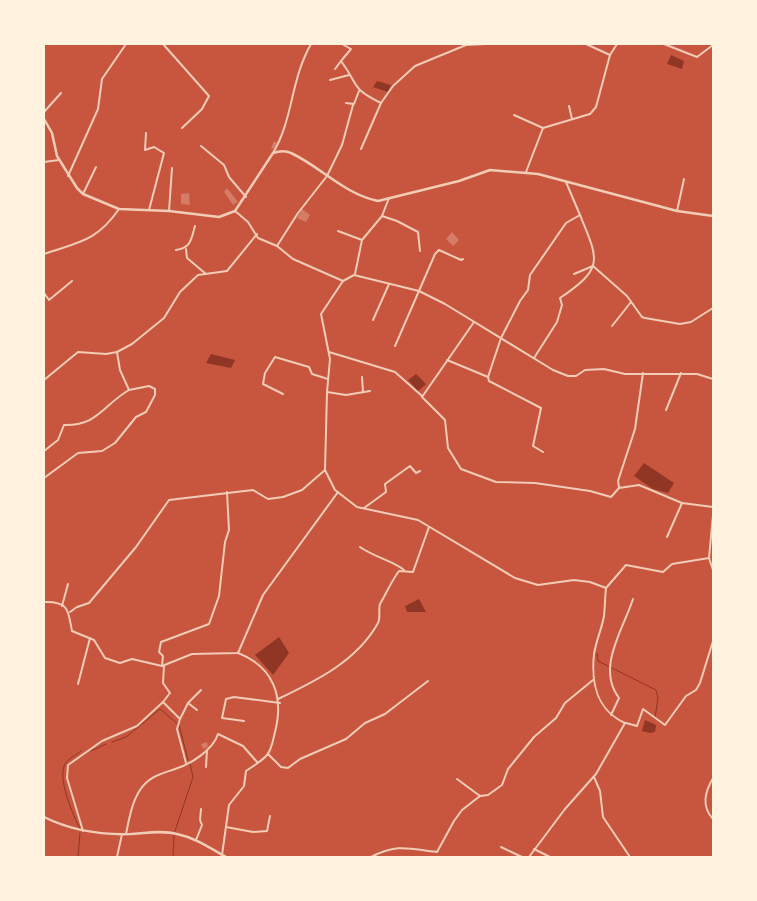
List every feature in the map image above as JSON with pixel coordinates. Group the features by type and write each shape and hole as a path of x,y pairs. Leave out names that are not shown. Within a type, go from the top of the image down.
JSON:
{"street":[{"path":"68,176 98,109 102,78 126,44"},
{"path":"164,44 209,96 202,109 182,128"},
{"path":"44,119 52,133 59,160 68,176 82,194 120,209 169,211 219,217 235,211 246,197 283,136 295,78 311,44"},
{"path":"335,69 351,49 342,44"},
{"path":"361,149 381,103 393,86 415,66 466,45 486,44"},
{"path":"586,44 610,55"},
{"path":"514,114 543,128 590,114 596,107 610,55 617,44"},
{"path":"664,44 696,57 713,45"},
{"path":"341,61 359,91 381,103"},
{"path":"330,80 349,75"},
{"path":"277,246 298,213 327,176 342,145 353,105 359,91"},
{"path":"44,112 61,93"},
{"path":"346,103 353,105"},
{"path":"569,106 572,119"},
{"path":"526,173 543,128"},
{"path":"146,133 146,150 154,148 164,153 149,210"},
{"path":"201,146 224,165 229,177 246,197"},
{"path":"272,153 280,151 290,153 367,199 378,201 459,181 490,170 538,174 678,211 713,216"},
{"path":"44,162 59,160"},
{"path":"82,194 96,167"},
{"path":"169,211 172,168"},
{"path":"678,211 684,179"},
{"path":"534,358 557,322 562,306 560,298 582,282 594,266 596,256 566,182"},
{"path":"354,275 362,240 382,216 389,198"},
{"path":"44,254 82,242 108,226 120,209"},
{"path":"235,211 257,234 258,238 277,246 292,260 343,281"},
{"path":"488,377 502,338 520,301 528,290 530,275 566,223 580,215"},
{"path":"382,216 397,220 418,232 420,251"},
{"path":"176,250 186,249 190,245 195,226"},
{"path":"338,231 362,240"},
{"path":"44,380 78,352 106,354 118,352 132,344 164,318 180,292 198,275 227,271 257,234"},
{"path":"186,249 187,258 206,274"},
{"path":"395,346 435,254 439,250 461,260 463,259"},
{"path":"574,274 594,266"},
{"path":"594,266 631,302 642,317 680,324 691,322 713,308"},
{"path":"606,588 590,582 574,580 538,585 515,578 418,520 357,507 338,492 325,470 329,352 321,314 343,281 354,275 419,291 446,304 553,370 568,376 576,376 585,370 595,370 625,374 697,374 713,379"},
{"path":"44,293 49,300 72,281"},
{"path":"373,320 389,284"},
{"path":"612,326 631,302"},
{"path":"422,397 474,322"},
{"path":"118,352 120,370 129,390"},
{"path":"329,352 395,372 445,420 448,448 455,462 461,469 474,476 506,483 535,483 590,491 611,497 619,488 639,485 682,504 713,507"},
{"path":"283,394 263,384 265,373 275,357 309,367 312,374 328,379"},
{"path":"447,360 488,377 489,381 541,408 533,446 543,452"},
{"path":"619,488 618,481 635,428 643,373"},
{"path":"666,410 681,373"},
{"path":"362,376 364,392"},
{"path":"44,451 58,440 64,426 91,422 115,398 129,390 149,386 154,390 155,395 146,412 136,417 115,443 102,451 78,453 44,478"},
{"path":"327,392 346,395 370,391"},
{"path":"364,508 386,492 384,484 410,466 416,473 420,471"},
{"path":"70,612 77,607 89,603 96,596 142,540 169,500 254,490 268,499 283,497 302,490 325,470"},
{"path":"83,831 67,778 68,766 102,741 137,726 170,693 163,683 163,656 159,652 161,642 210,624 219,596 225,542 229,530 227,492"},
{"path":"238,653 263,595 338,492"},
{"path":"667,537 682,504"},
{"path":"713,515 709,558 713,570"},
{"path":"278,699 311,683 356,653 379,621 380,606 399,571 414,572 429,527"},
{"path":"360,548 372,556 399,565 404,570"},
{"path":"709,558 672,564 663,572 626,566 606,588 604,616 594,653 594,680 597,695 610,716 625,723 637,726 643,709 665,725 686,696 696,690 713,641"},
{"path":"62,606 68,584"},
{"path":"610,716 619,698 613,690 610,669 612,649 620,634 633,598"},
{"path":"44,602 62,606 70,612 72,631 97,642 104,658 113,662 120,663 132,659 163,666 192,654 238,653 255,662 269,675 280,703 280,714 268,754 244,774 244,786 229,805 222,855"},
{"path":"78,684 90,638"},
{"path":"371,857 390,848 402,847 437,852 454,821 480,796 488,795 502,785 508,769 534,736 556,718 565,702 594,680"},
{"path":"268,754 281,767 288,768 300,759 346,738 365,723 385,714 428,681"},
{"path":"188,762 177,726 188,703 201,690"},
{"path":"244,721 222,718 226,699 234,697 280,703"},
{"path":"163,702 180,718"},
{"path":"188,703 197,710"},
{"path":"529,857 565,809 594,777 625,723"},
{"path":"126,834 130,815 142,787 153,776 175,769 207,750 215,744 218,734 243,746 258,762"},
{"path":"206,767 207,750"},
{"path":"594,777 600,791 603,817 630,857"},
{"path":"457,778 480,796"},
{"path":"713,778 704,796 708,813 713,819"},
{"path":"196,840 202,825 200,820 201,810"},
{"path":"226,827 253,832 267,831 270,816"},
{"path":"44,817 83,831 122,834 169,832 196,840 226,857"},
{"path":"117,857 122,834"},
{"path":"502,847 522,857"},
{"path":"534,850 550,857"}],"shaded area":[{"path":"671,55 684,61 682,69 667,64"},
{"path":"377,81 391,85 388,92 373,87"},
{"path":"211,354 235,360 231,368 206,363"},
{"path":"416,374 426,384 418,391 408,380"},
{"path":"644,463 674,483 668,493 653,489 634,476"},
{"path":"419,599 426,612 407,612 405,606"},
{"path":"279,637 289,653 273,675 255,655"},
{"path":"645,720 656,725 655,732 642,731"}],"building":[{"path":"274,141 277,143 274,149 271,148"},
{"path":"227,188 238,202 233,205 224,192"},
{"path":"189,193 190,205 181,204 181,194"},
{"path":"302,209 310,215 306,222 297,218"},
{"path":"452,232 459,240 453,246 446,239"},
{"path":"207,742 208,747 203,749 201,744"}],"waterway":[{"path":"597,653 598,661 656,690 658,698 655,718"},
{"path":"112,742 126,737 160,709 179,725 188,760"},
{"path":"91,751 106,744"},
{"path":"80,829 64,787 63,770 66,762 81,751"},
{"path":"175,831 193,777 190,764"},
{"path":"78,857 80,833"},
{"path":"173,857 174,836"}]}
